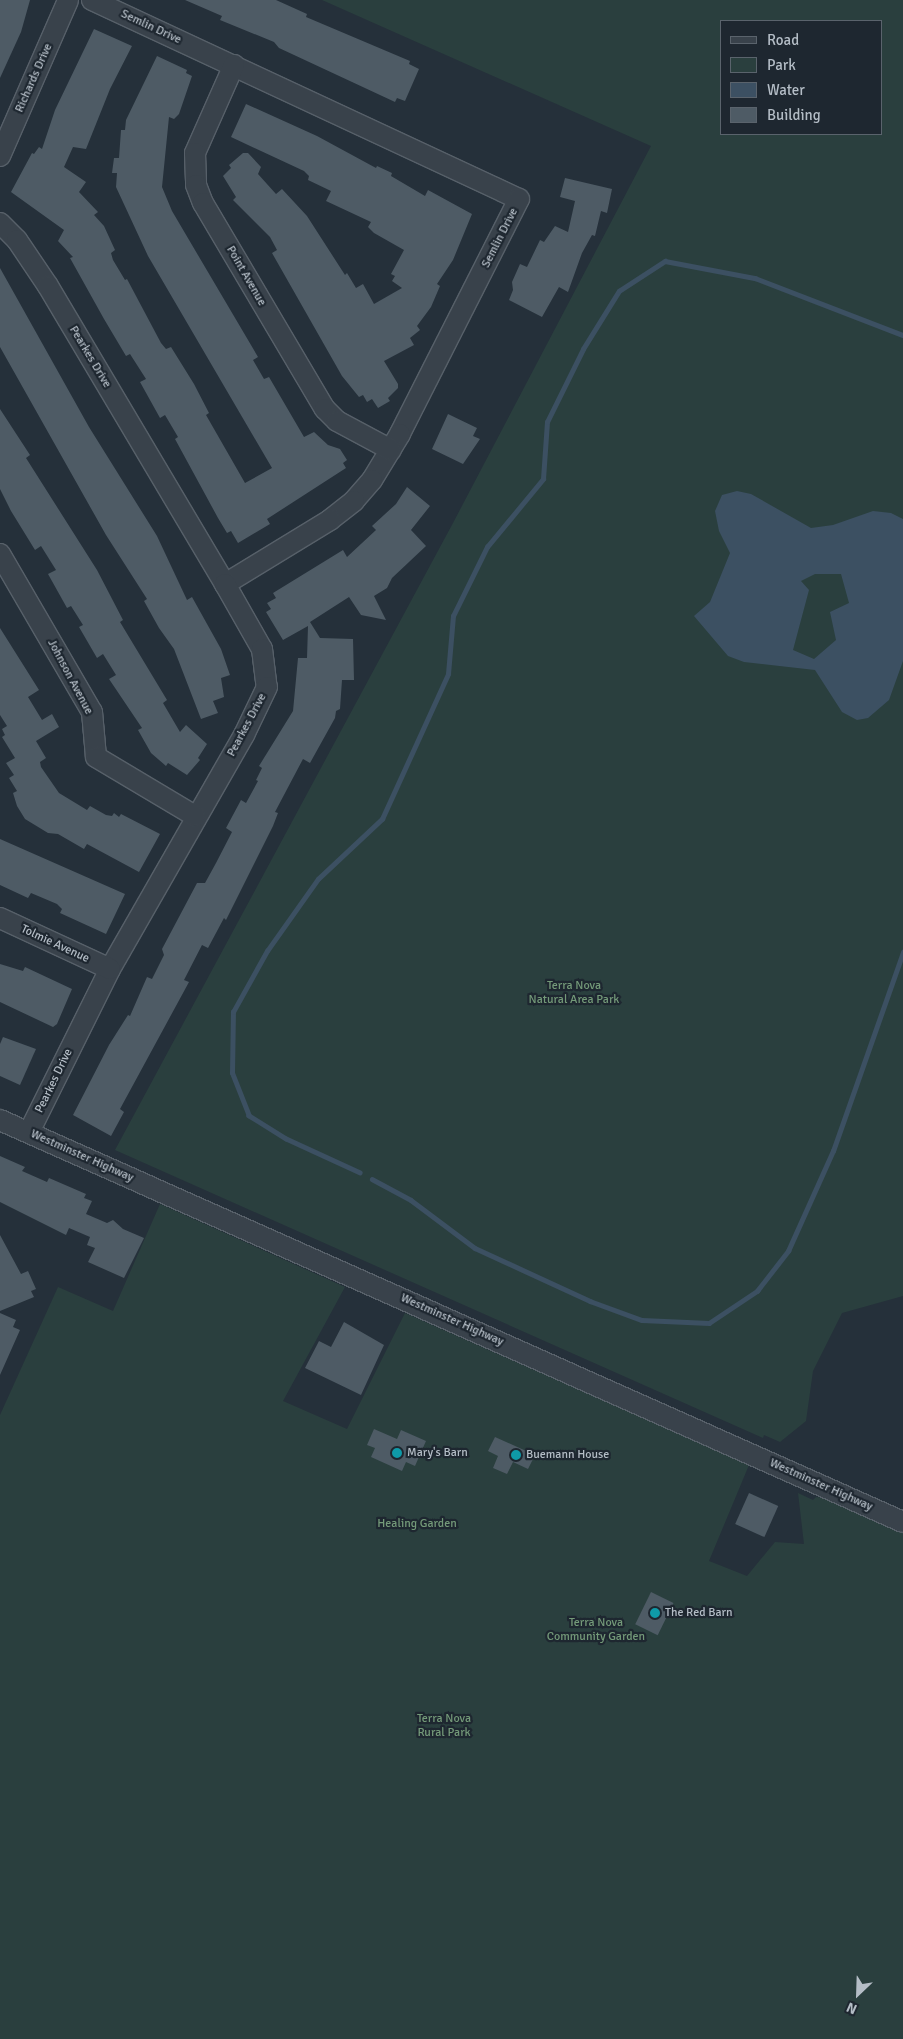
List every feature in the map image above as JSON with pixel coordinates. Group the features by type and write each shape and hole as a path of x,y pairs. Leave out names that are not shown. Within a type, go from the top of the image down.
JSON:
{"street":[{"name":"Richards Drive","path":"0,156 68,0"},
{"name":"Semlin Drive","path":"92,0 519,199 391,450 360,494 330,520 225,584"},
{"name":"Point Avenue","path":"234,65 196,152 196,185 208,211 325,409 337,421 391,450"},
{"name":"Pearkes Drive","path":"0,223 17,240 44,279 225,584 262,649 267,686 244,735 195,816 110,969 29,1132"},
{"name":"Johnson Avenue","path":"0,554 92,712 96,757 195,816"},
{"name":"Tolmie Avenue","path":"0,918 110,969"},
{"name":"Westminster Highway","path":"0,1120 903,1522"}],"green space":[{"name":"Terra Nova Natural Area Park","path":"322,0 903,0 903,1296 842,1313 813,1371 806,1421 780,1442 764,1435 763,1438 115,1150 453,523 651,146"},
{"name":"Terra Nova Rural Park","path":"160,1204 345,1287 283,1401 347,1429 405,1313 749,1465 709,1561 747,1576 775,1542 804,1544 798,1493 813,1500 816,1497 827,1498 903,1533 903,2039 0,2039 0,1415 58,1287 113,1311"}],"water":[{"path":"737,491 751,494 811,528 833,525 873,511 891,513 903,519 903,661 889,700 868,718 857,720 842,712 815,670 744,662 728,656 694,616 710,602 730,553 719,531 715,511 722,495","holes":["815,574 841,574 849,603 830,612 836,640 814,659 793,650 809,590 801,581"]}],"building":[{"path":"0,0 30,0 21,32 0,78"},
{"path":"185,0 276,0 307,14 306,17 410,61 409,64 419,69 405,101 397,98 395,102 279,48 274,42 220,20 222,16"},
{"path":"94,29 132,46 110,89 86,149 73,147 64,167 86,182 79,192 98,212 94,215 104,226 115,250 111,253 113,260 125,280 127,279 161,343 166,349 171,347 194,384 209,413 206,415 245,483 272,468 148,256 116,187 117,173 112,173 114,158 119,158 121,130 125,130 126,120 157,56 187,70 186,73 192,76 179,114 174,119 169,117 162,187 172,211 258,357 253,360 264,379 269,377 304,437 314,432 328,445 340,449 347,460 343,463 346,468 267,519 270,524 238,543 231,531 227,533 218,518 175,439 178,437 165,415 160,418 140,382 146,379 130,354 126,356 70,258 73,257 58,241 64,230 11,192 32,153 34,154 39,147 42,149 55,110"},
{"path":"246,104 317,136 376,168 377,166 392,173 391,176 425,196 428,190 472,214 453,260 437,284 440,286 431,307 417,326 420,330 410,338 414,345 384,361 398,384 398,388 388,398 390,401 378,408 372,399 367,402 363,395 359,397 342,376 272,253 277,250 270,237 233,200 236,197 223,176 231,168 229,165 243,153 248,153 261,167 258,174 276,194 282,189 307,216 345,275 347,273 356,288 363,284 374,304 402,288 392,281 395,276 391,274 404,250 374,233 368,227 371,222 326,201 331,191 308,180 309,176 304,171 231,137"},
{"path":"565,178 612,189 607,213 601,211 595,236 592,235 582,253 568,292 559,287 542,317 509,300 513,290 512,282 520,264 527,267 540,240 544,242 555,226 568,232 575,201 560,197"},
{"path":"0,268 89,427 157,536 187,600 192,597 221,649 230,675 221,678 224,697 213,701 218,713 201,719 174,649 159,628 144,601 147,599 106,535 0,347"},
{"path":"0,409 30,455 26,458 97,570 123,620 120,622 167,700 163,703 180,732 186,725 207,744 198,758 200,760 187,775 168,763 166,766 151,753 138,730 142,728 109,679 116,675 103,654 97,658 79,627 83,625 71,606 67,608 48,574 56,570 41,546 35,550 11,511 0,489"},
{"path":"448,414 477,428 473,436 480,439 463,464 432,449"},
{"path":"407,487 430,506 411,530 426,546 392,578 387,588 374,596 386,620 361,615 349,597 310,622 320,638 353,639 354,680 342,680 340,709 336,711 335,718 310,763 303,759 275,812 278,813 273,826 226,920 224,918 208,948 202,945 184,980 189,982 120,1109 124,1112 111,1136 73,1115 109,1045 128,1015 130,1016 147,977 152,979 164,955 162,949 197,883 205,883 216,863 232,832 226,828 241,800 246,803 258,781 256,780 262,768 259,766 293,711 298,658 307,658 308,626 283,640 266,612 271,609 267,603 276,598 273,593 343,550 347,557 376,530 372,526 396,504"},
{"path":"0,628 39,690 28,697 42,720 52,714 59,727 36,741 46,758 40,762 41,767 59,793 87,810 90,806 106,815 112,816 114,813 119,817 121,814 160,834 139,872 87,844 84,849 58,834 48,833 25,819 17,806 13,793 17,791 9,778 14,775 6,763 15,758 2,737 5,735 2,729 7,726 0,715"},
{"path":"0,839 125,894 106,934 60,913 62,909 57,904 31,893 28,898 0,885"},
{"path":"0,964 23,971 25,967 72,989 57,1024 53,1027 0,1002"},
{"path":"3,1037 36,1049 20,1085 0,1076 0,1044"},
{"path":"0,1156 25,1167 22,1171 47,1182 49,1178 86,1194 84,1198 92,1201 86,1214 107,1223 113,1220 123,1229 144,1238 124,1278 88,1262 95,1248 87,1245 90,1237 69,1228 66,1235 0,1202"},
{"path":"0,1235 21,1274 28,1271 36,1289 31,1291 34,1297 0,1311"},
{"path":"0,1313 16,1320 13,1327 20,1330 0,1375"},
{"path":"344,1322 384,1345 361,1395 305,1368 319,1341 331,1347"},
{"name":"Mary's Barn","path":"374,1429 397,1439 401,1430 426,1441 415,1466 406,1462 402,1471 371,1457 375,1448 367,1445"},
{"name":"Buemann House","path":"495,1437 535,1455 528,1469 513,1462 507,1474 493,1468 498,1456 488,1451"},
{"path":"749,1493 778,1506 764,1537 735,1524"},
{"name":"The Red Barn","path":"651,1592 673,1603 658,1635 635,1624"}],"waterway":[{"path":"360,1173 286,1139 249,1116 232,1073 233,1012 267,951 318,879 382,819 448,674 453,616 487,547 543,479 547,422 583,349 619,291 665,261 755,278 903,335"},
{"path":"372,1179 411,1200 475,1248 590,1301 642,1320 709,1323 757,1291 788,1251 833,1151 903,952"}],"place":[{"name":"Mary's Barn","path":"397,1453"},
{"name":"Buemann House","path":"516,1455"},
{"name":"The Red Barn","path":"655,1613"}],"park label":[{"name":"Healing Garden","path":"417,1524"},
{"name":"Terra Nova Community Garden","path":"596,1630"}]}
